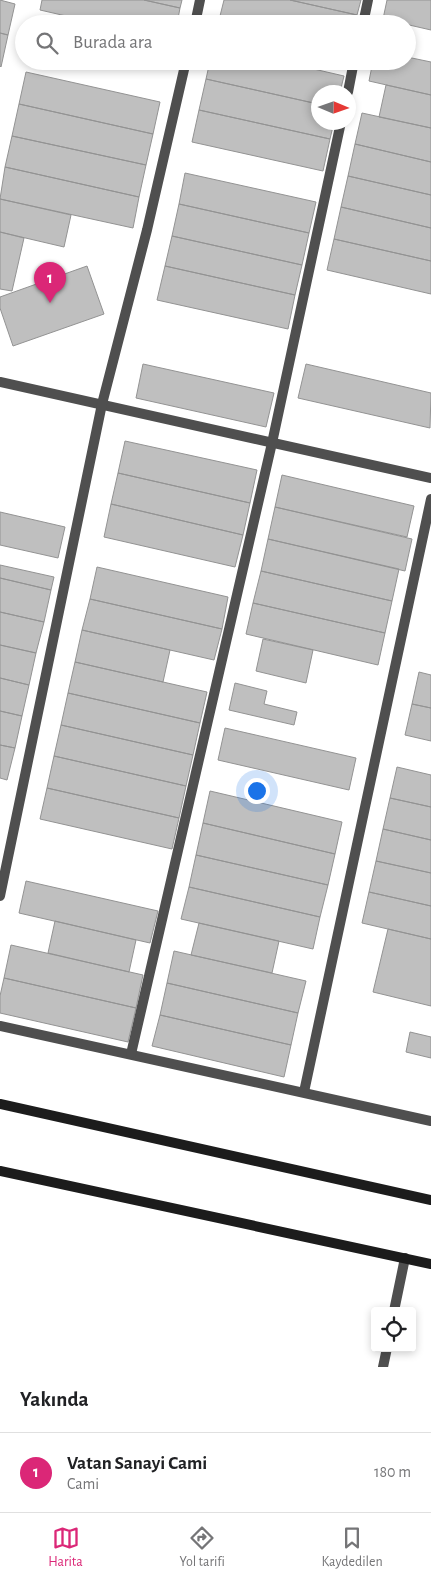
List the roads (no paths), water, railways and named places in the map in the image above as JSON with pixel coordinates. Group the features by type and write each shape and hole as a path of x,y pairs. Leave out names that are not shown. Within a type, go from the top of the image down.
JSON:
{"main road":[{"path":"0,1104 431,1200"},
{"path":"0,1171 431,1264"}],"street":[{"path":"197,15 200,0"},
{"path":"364,15 368,0"},
{"path":"0,896 102,404 147,230 184,70"},
{"path":"349,85 352,70"},
{"path":"131,1054 272,443 339,130"},
{"path":"0,382 431,478"},
{"path":"304,1092 431,499"},
{"path":"0,1026 431,1121"},
{"path":"395,1307 405,1258"},
{"path":"383,1367 386,1352"}],"place":[{"name":"Vatan Sanayi Cami","path":"50,303"}]}
